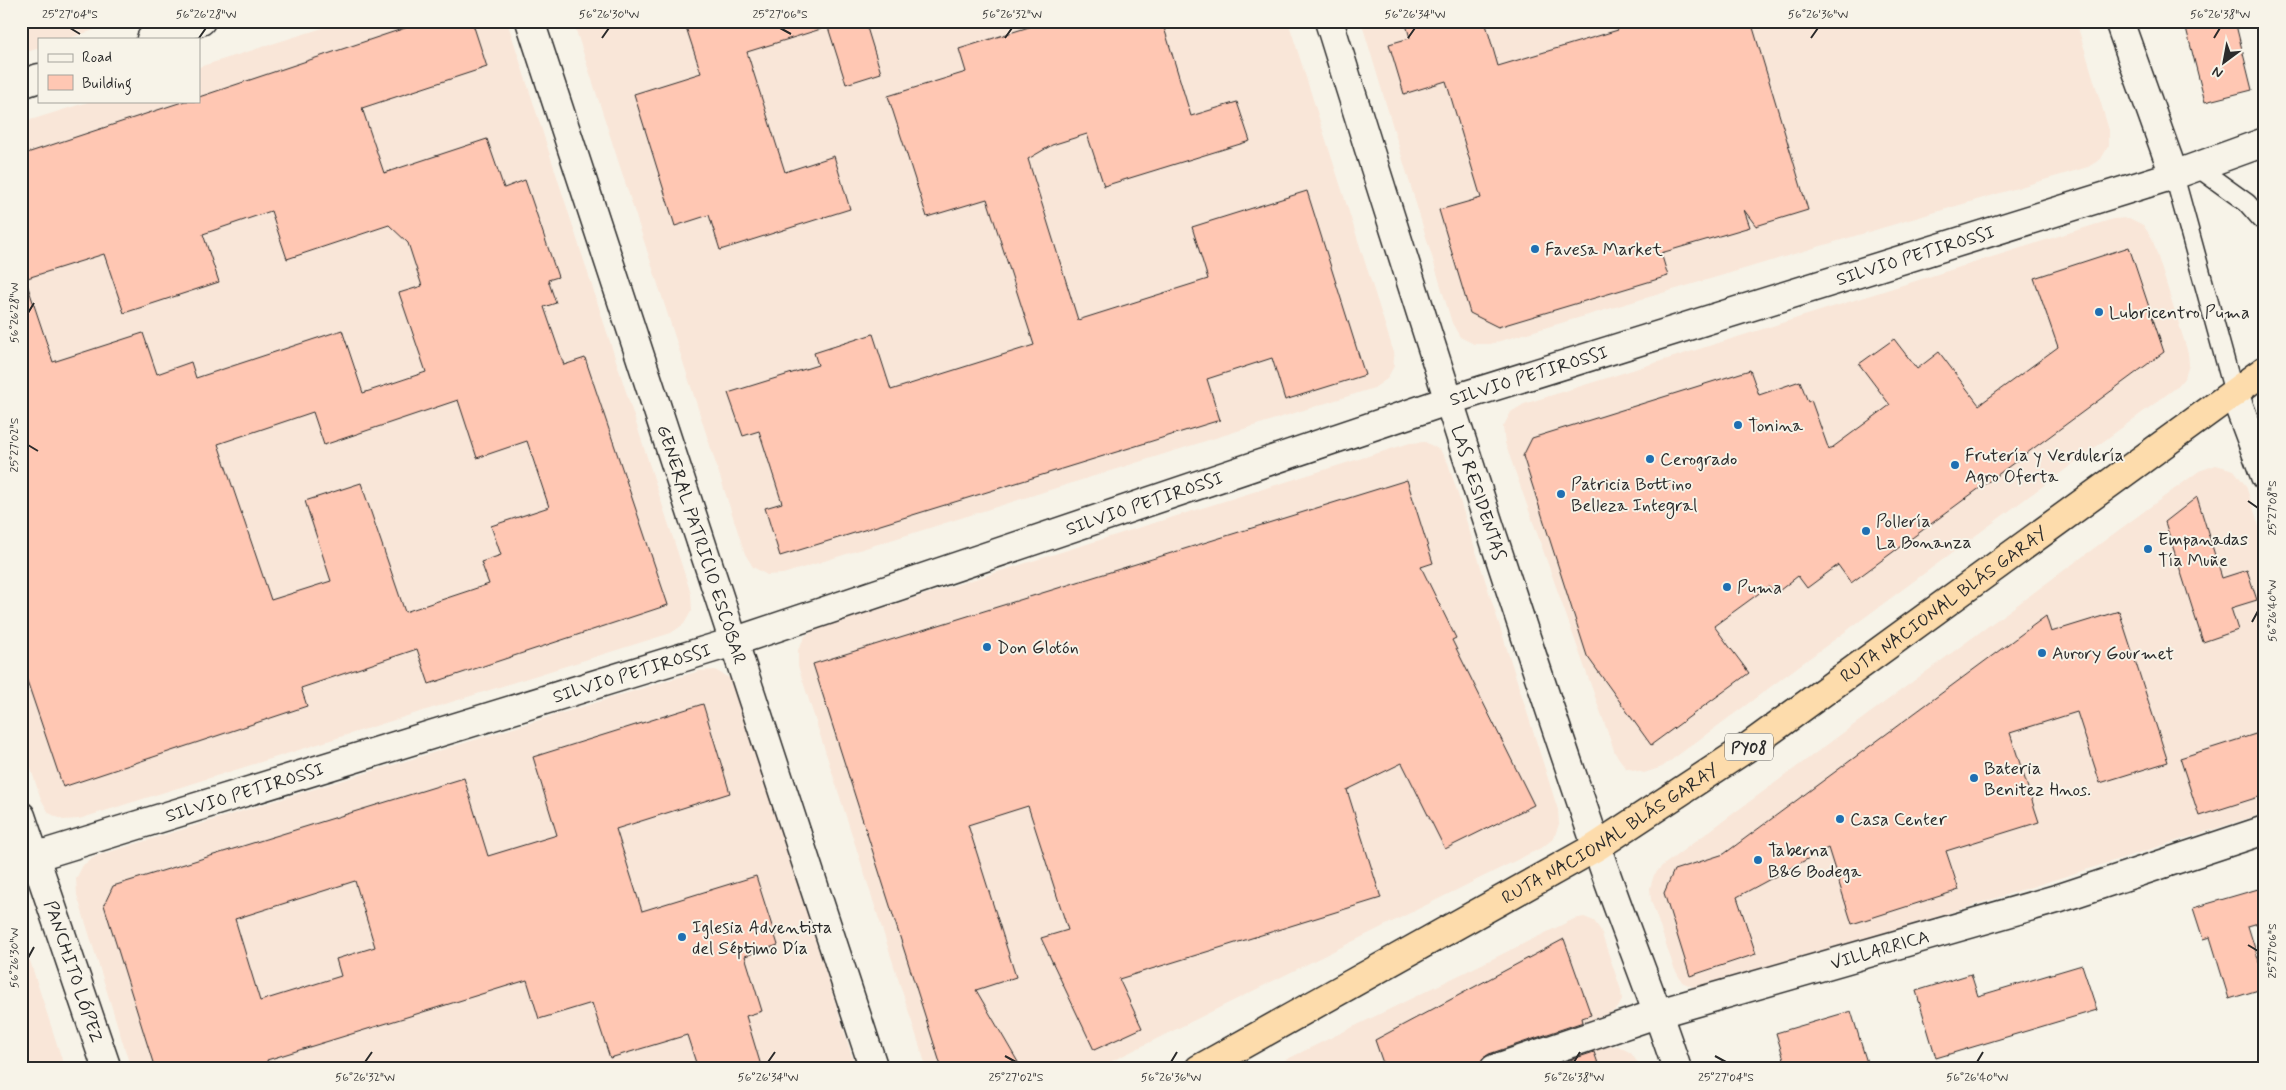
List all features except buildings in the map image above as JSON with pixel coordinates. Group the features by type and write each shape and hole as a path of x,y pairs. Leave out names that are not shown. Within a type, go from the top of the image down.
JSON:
{"highway":[{"name":"RUTA NACIONAL BLÁS GARAY","path":"1199,1069 1596,847 1748,747 2265,370"}],"street":[{"path":"154,38 201,21"},
{"name":"GENERAL PATRICIO ESCOBAR","path":"530,21 874,1069"},
{"name":"LAS RESIDENTAS","path":"1329,21 1447,401 1596,847 1659,1013 1677,1069"},
{"path":"2119,21 2186,171"},
{"path":"21,84 38,78"},
{"name":"SILVIO PETIROSSI","path":"28,859 734,642 1447,401 2186,171 2265,142"},
{"path":"2234,393 2265,476"},
{"name":"PANCHITO LÓPEZ","path":"21,816 28,859 107,1069"},
{"name":"VILLARRICA","path":"1494,1069 1659,1013 2060,898 2265,830"}],"lane":[{"path":"2186,171 2247,203 2262,220"},
{"path":"2186,171 2234,393"}],"shaded area":[{"path":"21,21 121,21 70,38 38,38 38,48 21,54"},
{"path":"345,21 507,21 691,594 692,610 684,624 671,633 79,819 63,820 49,813 41,799 21,739 21,123 88,102 200,102 200,67"},
{"path":"573,21 1288,21 1393,350 1394,366 1387,379 1374,388 783,574 767,575 753,567 745,554"},
{"path":"1361,21 2076,21 2109,130 2109,145 2101,159 2088,167 1490,344 1474,344 1460,337 1452,323"},
{"path":"2129,218 2143,225 2152,238 2188,353 2189,365 2185,377 2177,387 1662,767 1644,773 1626,768 1615,753 1505,443 1503,427 1511,412 1524,404 2113,219"},
{"path":"1425,442 1440,450 1448,463 1558,810 1559,824 1554,838 1543,847 1096,1069 927,1069 798,666 798,650 805,636 818,628 1410,443"},
{"path":"2216,465 2234,470 2246,486 2265,544 2265,813 1712,988 1697,989 1682,982 1674,968 1651,900 1650,888 1654,875 1662,866 2199,471"},
{"path":"715,670 729,678 738,691 856,1069 131,1069 77,895 76,879 83,865 96,856 699,671"},
{"path":"1584,917 1594,921 1600,929 1621,990 1622,1000 1618,1008 1610,1013 1450,1069 1267,1069 1574,919"},
{"path":"21,933 65,1069 21,1069"},
{"path":"1618,1046 1631,1053 1642,1069 1539,1069 1602,1047"}],"place":[{"name":"Favesa Market","path":"1535,249"},
{"name":"Lubricentro Puma","path":"2099,312"},
{"name":"Tonina","path":"1738,425"},
{"name":"Cerogrado","path":"1650,459"},
{"name":"Frutería y Verdulería Agro Oferta","path":"1955,465"},
{"name":"Patricia Bottino Belleza Integral","path":"1561,494"},
{"name":"Pollería La Bonanza","path":"1866,531"},
{"name":"Empanadas Tía Muñe","path":"2148,549"},
{"name":"Puma","path":"1727,587"},
{"name":"Don Glotón","path":"987,647"},
{"name":"Aurory Gourmet","path":"2042,653"},
{"name":"Bateria Benitez Hnos.","path":"1974,778"},
{"name":"Casa Center","path":"1840,819"},
{"name":"Taberna B&G Bodega","path":"1758,860"},
{"name":"Iglesia Adventista del Séptimo Día","path":"682,937"}]}
